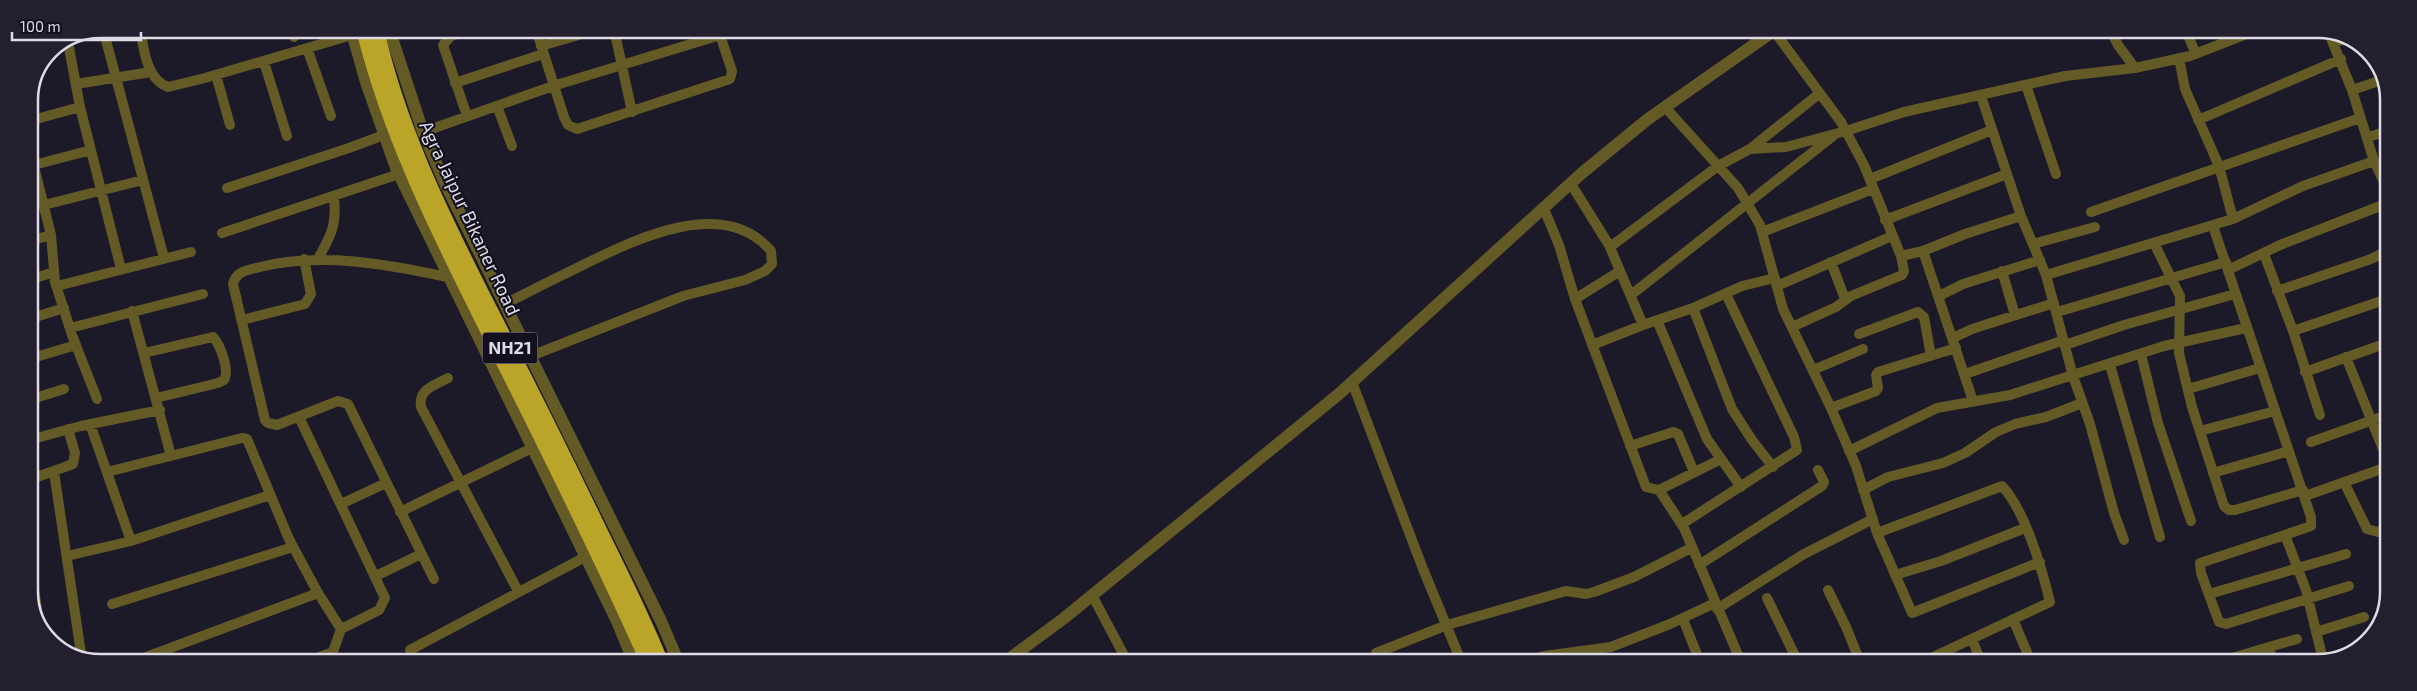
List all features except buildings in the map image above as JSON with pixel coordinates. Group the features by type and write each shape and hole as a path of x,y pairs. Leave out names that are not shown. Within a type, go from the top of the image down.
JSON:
{"highway":[{"name":"Agra Jaipur Bikaner Road","path":"358,38 378,82 409,166 444,244 623,621 643,654"},
{"name":"Agra Jaipur Bikaner Road","path":"378,38 390,81 453,236 607,544 658,654"}],"street":[{"path":"105,38 164,258"},
{"path":"142,38 145,57 151,72 163,86 174,87 264,62 335,38"},
{"path":"357,38 384,135 399,174 447,277 585,557 623,621 631,654"},
{"path":"392,38 423,132 443,179 657,612 675,654"},
{"path":"448,38 444,41 444,52 467,116"},
{"path":"539,38 552,86 564,118 572,128 582,128 730,79 732,71 721,38"},
{"path":"455,83 575,38"},
{"path":"616,38 632,112"},
{"path":"423,132 552,86 622,66 704,38"},
{"path":"1015,654 1092,595 1352,382 1571,184 1665,107 1764,38"},
{"path":"1779,38 1820,93 1871,184 1901,256 1904,271 1902,275 1845,299 1836,307 1792,327"},
{"path":"2114,38 2135,68"},
{"path":"2189,38 2196,54"},
{"path":"1750,149 1786,147 1904,112 2065,76 2135,68 2179,58 2196,54 2236,38"},
{"path":"2331,39 2352,90 2374,161 2379,171"},
{"path":"2333,43 2338,41"},
{"path":"69,46 80,107 121,269"},
{"path":"307,48 331,116"},
{"path":"2179,58 2185,90 2219,166 2234,219"},
{"path":"2198,120 2341,60"},
{"path":"264,62 287,136"},
{"path":"76,84 151,72"},
{"path":"210,77 230,125"},
{"path":"2352,90 2377,82"},
{"path":"2026,85 2056,174"},
{"path":"1610,247 1718,166 1750,149 1820,93"},
{"path":"1981,96 2021,216 2046,275 2073,376 2114,513 2124,540"},
{"path":"497,106 512,146"},
{"path":"38,119 80,107"},
{"path":"1665,107 1738,188 1762,232 1784,309 1814,370 1849,450 1878,533 1912,613 2040,562"},
{"path":"2091,212 2360,118"},
{"path":"1762,232 1992,130"},
{"path":"1631,295 1841,132"},
{"path":"2368,137 2379,134"},
{"path":"227,188 384,135"},
{"path":"38,164 91,150"},
{"path":"2046,275 2234,219 2303,186 2374,161"},
{"path":"222,233 334,198 399,174"},
{"path":"1885,220 2007,174"},
{"path":"44,205 143,180"},
{"path":"38,181 50,235 57,286 76,345 97,399"},
{"path":"1571,184 1610,247 1643,326"},
{"path":"318,259 327,243 336,218 334,198"},
{"path":"1831,408 1876,391 1878,388 1876,375 1878,372 1931,356 1954,343 1972,329 2015,315 2055,308 2227,266 2264,254 2280,245 2379,206"},
{"path":"1544,209 1559,245 1575,299 1646,487 1659,490 1721,459"},
{"path":"1901,256 1923,251 1965,234 2021,216"},
{"path":"505,304 629,242 676,228 714,225 737,228 753,235 771,251 772,264 758,274 683,296 531,356"},
{"path":"2213,226 2246,328 2304,493 2311,517 2311,526 2200,563 2199,567 2208,594 2219,622 2222,624 2308,600 2349,586"},
{"path":"2033,244 2095,227"},
{"path":"38,238 50,235"},
{"path":"1592,344 1693,308 1742,286 1776,282 1892,236"},
{"path":"2154,243 2180,296 2179,353 2200,431 2224,506 2229,510 2304,493 2380,469"},
{"path":"1923,251 1973,401"},
{"path":"57,286 191,252"},
{"path":"2264,254 2293,331 2320,415"},
{"path":"2277,291 2379,255"},
{"path":"434,579 348,404 338,401 277,426 265,420 233,284 235,277 249,269 286,260 304,259 400,268 447,277"},
{"path":"242,320 305,304 311,294 304,259"},
{"path":"1939,296 1963,284 2040,260"},
{"path":"1830,262 1845,299"},
{"path":"1575,299 1620,271"},
{"path":"38,277 54,272"},
{"path":"2002,272 2015,315"},
{"path":"70,328 203,294"},
{"path":"1682,524 1794,454 1797,450 1797,445 1726,294"},
{"path":"1965,374 2124,325 2235,294"},
{"path":"2293,331 2379,302"},
{"path":"38,317 64,308"},
{"path":"1693,308 1732,409 1752,440 1773,467"},
{"path":"132,311 171,456"},
{"path":"1859,334 1918,312 1924,317 1931,356"},
{"path":"1657,320 1699,422 1721,459 1741,487"},
{"path":"1849,450 1937,408 1973,401 1986,401 2010,395 2179,342 2246,328"},
{"path":"144,353 213,337 217,341 227,372 224,380 218,383 156,398"},
{"path":"38,356 76,345"},
{"path":"2305,372 2380,346"},
{"path":"1814,370 1863,349"},
{"path":"2141,354 2158,424 2191,521"},
{"path":"2346,357 2380,443"},
{"path":"2110,365 2160,537"},
{"path":"2188,390 2260,368"},
{"path":"448,378 427,390 420,399 421,407 518,591"},
{"path":"1352,382 1423,569 1458,654"},
{"path":"38,397 64,389"},
{"path":"1863,490 1888,477 1943,463 1965,453 2003,429 2046,417 2082,403"},
{"path":"38,437 90,424 160,410"},
{"path":"2200,431 2276,411"},
{"path":"299,417 385,598 379,610 348,625 333,652 328,654"},
{"path":"2312,442 2380,417"},
{"path":"90,424 131,541"},
{"path":"38,477 67,468 73,464 75,459 68,429"},
{"path":"1630,446 1673,432 1678,434 1694,472"},
{"path":"107,472 242,438 247,439 293,547 318,593 348,625"},
{"path":"400,512 532,448"},
{"path":"2213,473 2289,451"},
{"path":"1700,565 1822,486 1824,482 1818,470"},
{"path":"54,472 81,650"},
{"path":"2344,482 2367,530 2380,531"},
{"path":"341,504 386,484"},
{"path":"1878,533 2002,486 2017,509 2040,562 2050,602 1938,654"},
{"path":"1659,490 1682,524 1737,654"},
{"path":"67,556 131,541 270,495"},
{"path":"1559,654 1611,647 1716,606 1804,554 1873,519"},
{"path":"1895,575 1941,561 2026,528"},
{"path":"2285,535 2308,600 2319,654"},
{"path":"112,604 293,547"},
{"path":"1376,653 1447,626 1566,591 1586,594 1634,577 1691,548"},
{"path":"376,576 421,554"},
{"path":"2208,594 2346,554"},
{"path":"410,650 585,557"},
{"path":"1828,590 1857,654"},
{"path":"154,654 318,593"},
{"path":"1092,595 1123,654"},
{"path":"1767,598 1794,654"},
{"path":"2316,632 2364,616"},
{"path":"1683,619 1697,654"},
{"path":"2013,619 2028,654"},
{"path":"1972,639 1978,654"},
{"path":"2245,654 2297,639"},
{"path":"2269,647 2271,654"}]}
